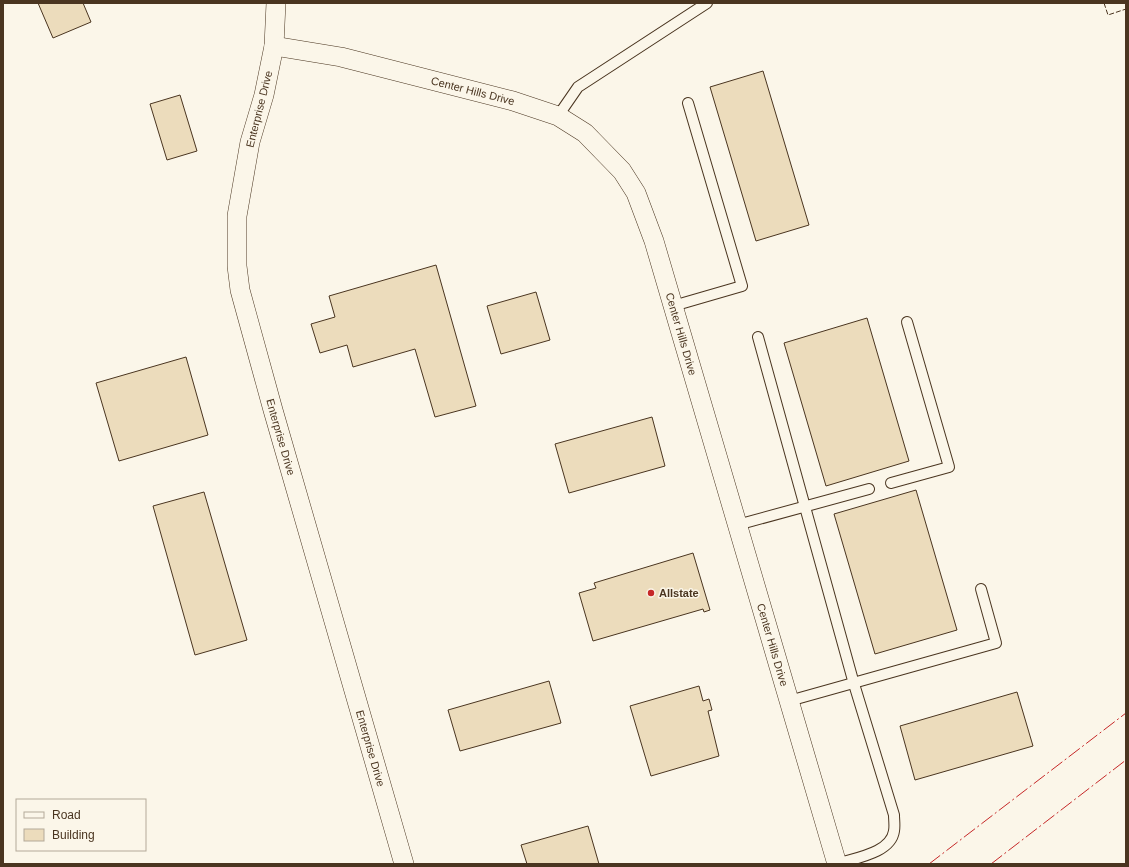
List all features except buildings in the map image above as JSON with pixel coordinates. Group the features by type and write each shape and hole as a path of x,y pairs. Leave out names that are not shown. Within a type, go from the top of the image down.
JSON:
{"street":[{"name":"Enterprise Drive","path":"276,3 274,46 264,95 250,142 237,216 237,266 240,290 272,410 404,864"},
{"name":"Center Hills Drive","path":"274,46 341,57 513,101 558,116 585,133 622,171 636,193 654,241 837,864"}],"lane":[{"path":"558,116 578,87 707,3"},
{"path":"673,306 742,286 688,103"},
{"path":"891,483 949,467 907,322"},
{"path":"758,337 854,684 894,815 894,830 890,842 881,849 837,864"},
{"path":"737,525 869,489"},
{"path":"789,701 996,643 981,589"}],"fence":[{"path":"1104,3 1108,15 1126,9"}],"power":[{"path":"929,864 1126,713"},
{"path":"991,864 1126,760"}],"place":[{"name":"Allstate","path":"651,593"}]}
